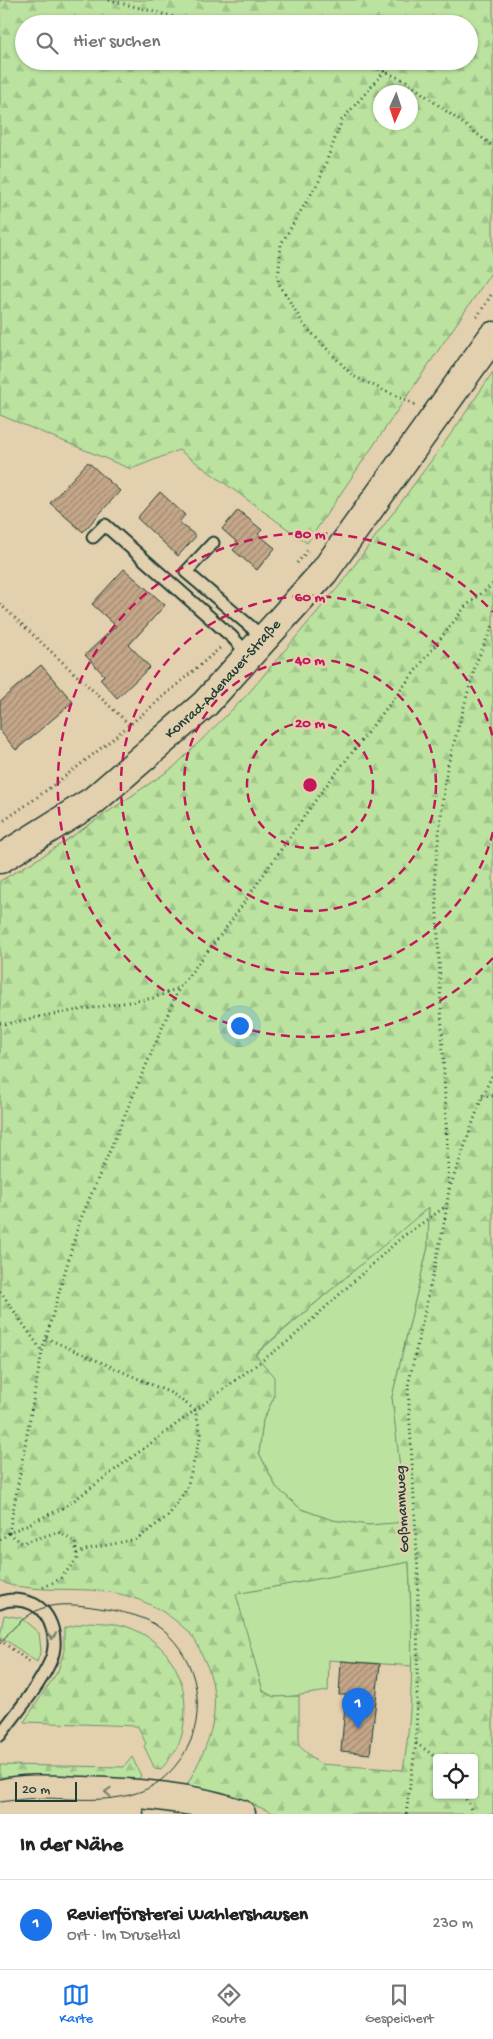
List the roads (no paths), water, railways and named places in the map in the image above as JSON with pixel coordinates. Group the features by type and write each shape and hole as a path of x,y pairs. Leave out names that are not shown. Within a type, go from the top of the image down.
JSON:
{"main road":[{"name":"Konrad-Adenauer-Straße","path":"0,859 93,801 205,704 248,644 324,572 485,327"},
{"path":"0,1794 13,1791 61,1790 143,1794 190,1800 241,1814"},
{"path":"0,1807 20,1812 58,1811 129,1814"}],"lane":[{"path":"94,537 105,525 248,644"},
{"path":"213,543 186,572 248,644"},
{"path":"0,1603 4,1601 26,1600 42,1608 51,1621 53,1643 51,1660 0,1735"}],"tram line":[{"path":"0,1644 13,1628 23,1620 34,1612 47,1607 77,1605 123,1612 147,1620 162,1629 174,1641 192,1671 196,1688 197,1706 196,1723 191,1740 178,1763 158,1782 142,1791 106,1799 39,1798 0,1802"}],"place":[{"name":"Revierförsterei Wahlershausen","path":"358,1729"}]}
